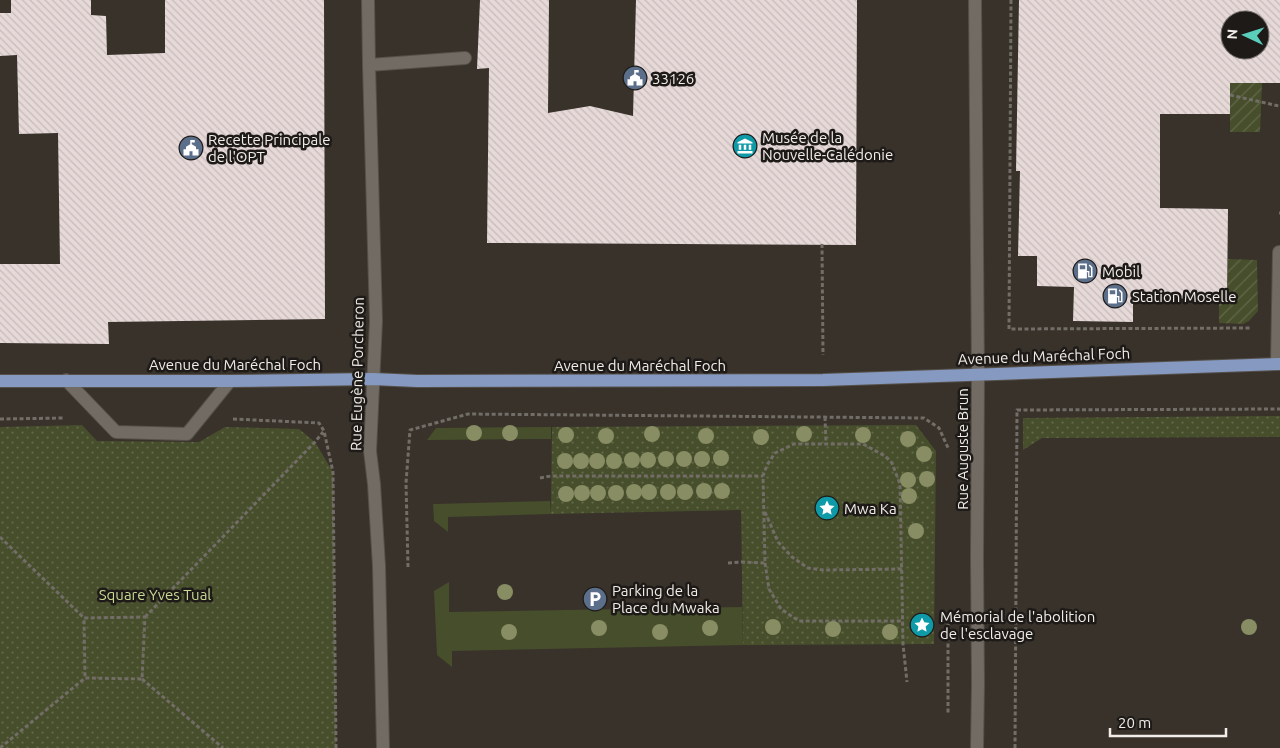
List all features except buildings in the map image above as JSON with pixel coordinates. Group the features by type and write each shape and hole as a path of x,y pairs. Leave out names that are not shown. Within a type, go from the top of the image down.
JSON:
{"main road":[{"name":"Avenue du Maréchal Foch","path":"0,381 373,379 417,381 823,380 1278,364"}],"street":[{"name":"Rue Eugène Porcheron","path":"368,0 376,321 370,451 379,566 383,748"},
{"name":"Rue Auguste Brun","path":"975,0 978,375 977,748"},
{"path":"369,65 465,58"},
{"path":"1278,364 1278,252 1280,252"},
{"path":"66,380 116,432 187,434 230,381"}],"path":[{"path":"1011,0 1009,329 1277,328"},
{"path":"1230,95 1279,106"},
{"path":"822,244 823,380"},
{"path":"1015,748 1017,410 1280,409"},
{"path":"408,576 406,483 410,430 468,414 924,418 939,428 949,449 949,458"},
{"path":"825,417 826,444"},
{"path":"0,419 66,418"},
{"path":"226,418 319,423 324,431 333,472 336,748"},
{"path":"142,679 145,616 316,442 324,431"},
{"path":"902,621 799,622 781,610 770,589 765,563 763,476 767,465 775,453 794,444 863,444 885,456 892,463 900,484 902,621 906,682"},
{"path":"540,478 551,476 763,476"},
{"path":"764,509 778,542 792,557 808,568 823,570 902,569"},
{"path":"0,537 84,618 85,678"},
{"path":"728,563 765,563"},
{"path":"84,618 145,616"},
{"path":"948,624 948,720"},
{"path":"0,748 85,678 142,679 223,748"}],"green space":[{"path":"1230,83 1262,83 1260,132 1230,132"},
{"path":"1228,259 1257,260 1258,311 1249,321 1243,324 1219,323 1219,299 1227,298"},
{"path":"1280,416 1280,437 1042,438 1023,450 1023,418"},
{"name":"Square Yves Tual","path":"82,425 97,441 199,442 225,427 299,429 315,442 333,472 336,748 0,748 0,427"},
{"path":"916,425 936,451 934,644 743,645 741,510 551,514 552,427"},
{"path":"551,427 551,439 427,440 436,428"},
{"path":"550,501 551,514 448,517 448,532 434,521 433,504"},
{"path":"449,582 449,612 742,607 743,645 452,651 452,667 437,655 434,591"}],"place":[{"name":"33126","path":"635,78"},
{"name":"Musée de la Nouvelle-Calédonie","path":"745,146"},
{"name":"Recette Principale de l'OPT","path":"191,148"},
{"name":"Mobil","path":"1085,271"},
{"name":"Station Moselle","path":"1115,296"},
{"name":"Mwa Ka","path":"827,508"},
{"name":"Parking de la Place du Mwaka","path":"595,599"},
{"name":"Mémorial de l'abolition de l'esclavage","path":"922,625"}]}
